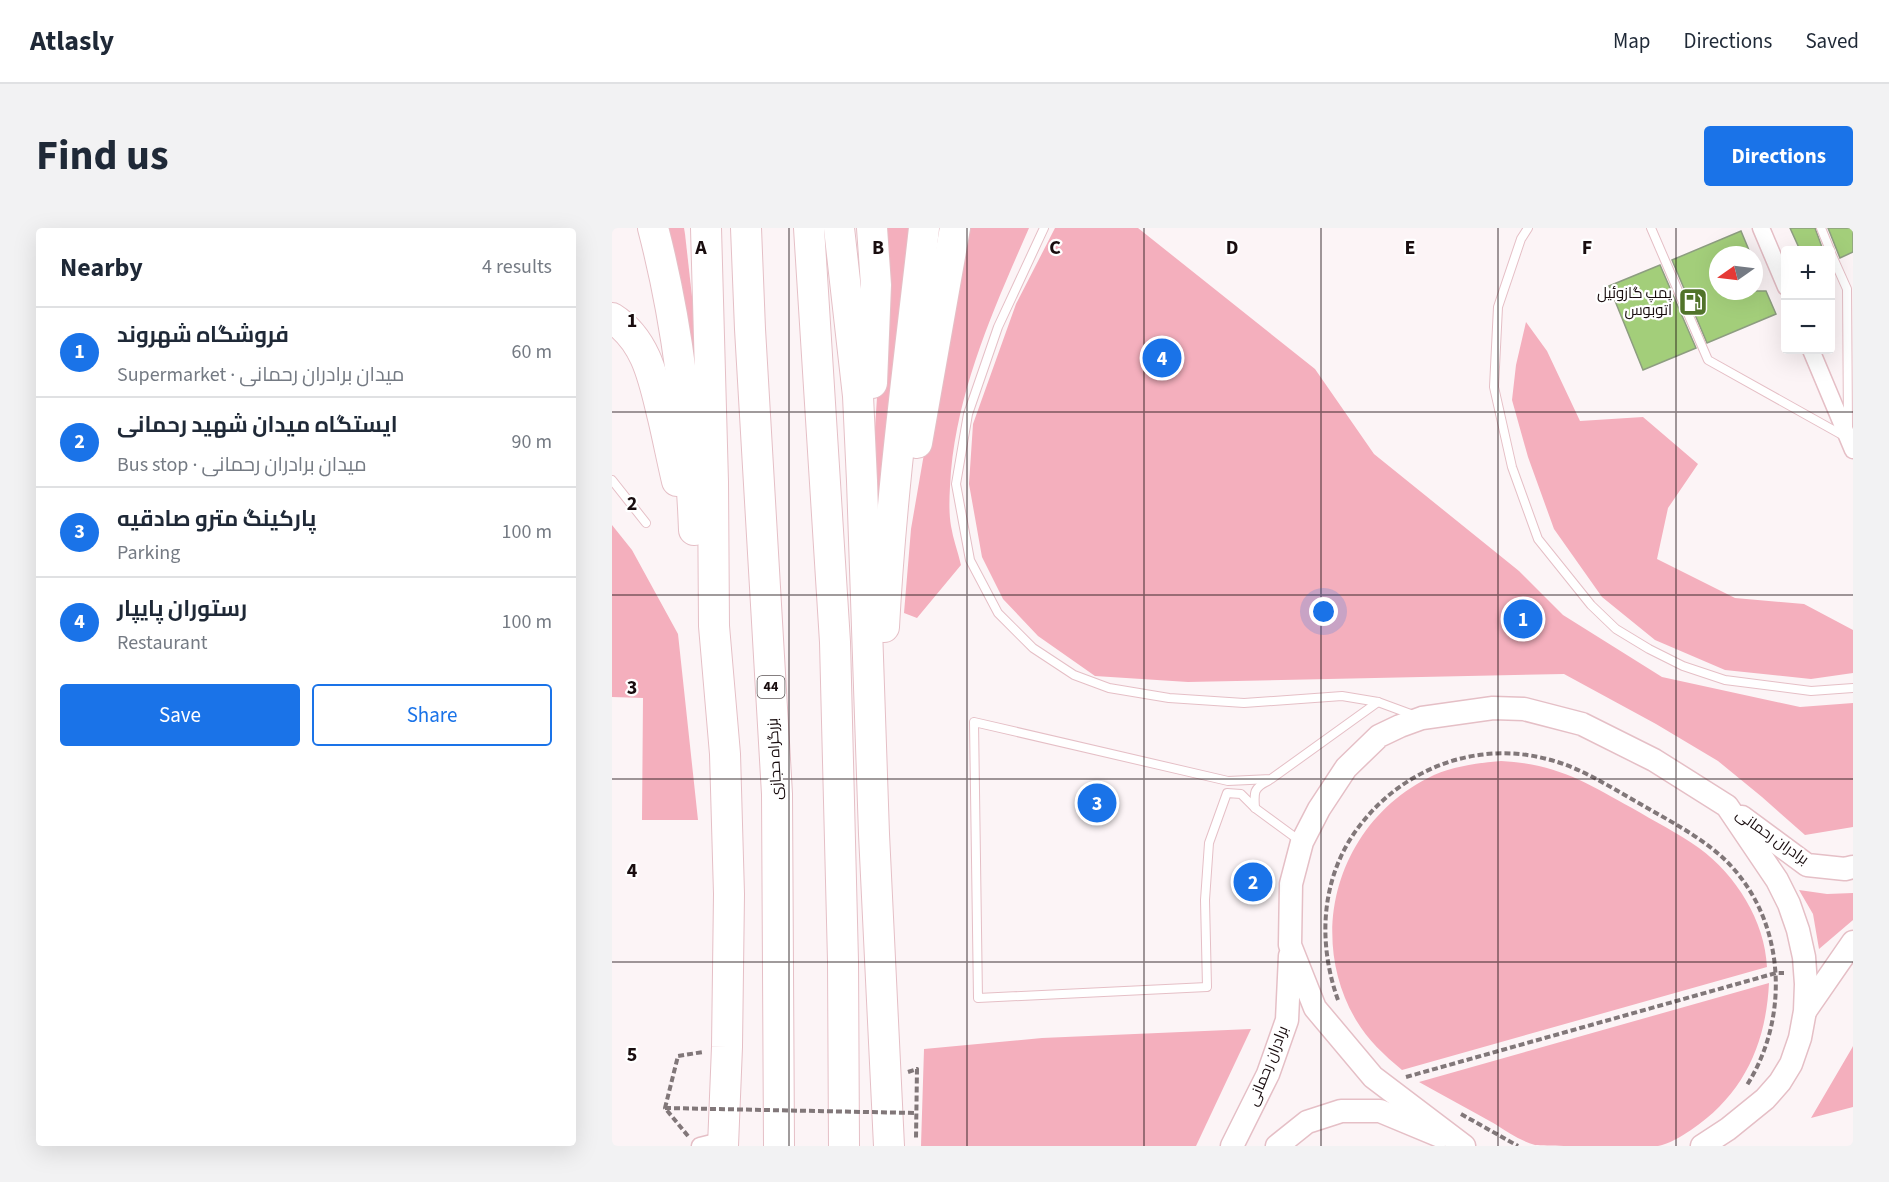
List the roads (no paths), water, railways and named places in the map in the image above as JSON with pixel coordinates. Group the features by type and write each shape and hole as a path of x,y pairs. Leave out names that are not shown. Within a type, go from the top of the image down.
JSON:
{"highway":[{"path":"653,228 665,274 679,353 691,455 695,562"},
{"path":"692,228 709,324"},
{"path":"706,228 713,482 714,626 725,754 729,894 709,1143"},
{"name":"بزرگراه حجازی","path":"747,228 750,329 777,794 779,1146"},
{"path":"809,228 835,642 843,961 844,1146"},
{"path":"839,228 854,349 862,482 874,834 889,1146"},
{"path":"862,482 870,413 875,317 876,285 872,228"},
{"path":"874,834 890,530 924,228"},
{"path":"886,598 917,443 955,228"},
{"path":"612,318 630,333 644,354 653,375 695,562 714,626"},
{"path":"763,1146 780,1051"},
{"path":"885,1081 896,1146"}],"main road":[{"name":"برادران رحمانی","path":"1232,1146 1268,1074 1287,1020 1291,884 1302,842 1346,768 1379,736 1400,726 1422,718 1493,708 1524,709 1582,724 1654,760 1727,806 1807,865 1845,869 1853,867"},
{"path":"1702,1146 1728,1129 1765,1099 1780,1082 1791,1064 1800,1038 1805,1011 1805,971 1798,930 1789,904 1777,880 1727,806"},
{"path":"1805,1011 1853,942"},
{"path":"1290,945 1315,1008 1373,1077 1464,1146"},
{"path":"1276,1146 1307,1122 1341,1111 1380,1111 1464,1146"}],"street":[{"path":"1761,228 1781,277"},
{"path":"1813,354 1850,444"},
{"path":"1709,1146 1728,1129"}],"lane":[{"path":"1044,228 998,327 968,414 957,484 970,560 998,613 1033,648 1074,675 1109,688 1169,698 1244,703 1342,696 1378,702 1422,718"},
{"path":"1528,228 1521,239 1498,307 1494,387 1512,467 1538,539 1591,605 1616,629 1683,666 1725,680 1811,691 1853,688"},
{"path":"1651,228 1708,360 1850,444"},
{"path":"1821,228 1828,246"},
{"path":"1835,262 1847,289 1850,444"},
{"path":"612,480 646,523"},
{"path":"1255,808 1254,793 1259,785 1271,779 1378,702"},
{"path":"1271,779 1228,781 974,722 978,998 1207,987 1205,900 1209,843 1227,793 1240,794 1255,808 1302,842"}],"place":[{"name":"پمپ گازوئیل اتوبوس","path":"1693,302"},
{"name":"رستوران پایپار","path":"1162,358"},
{"name":"فروشگاه شهروند","path":"1523,619"},
{"name":"پارکینگ مترو صادقیه","path":"1097,803"},
{"name":"ایستگاه میدان شهید رحمانی","path":"1253,882"}]}
